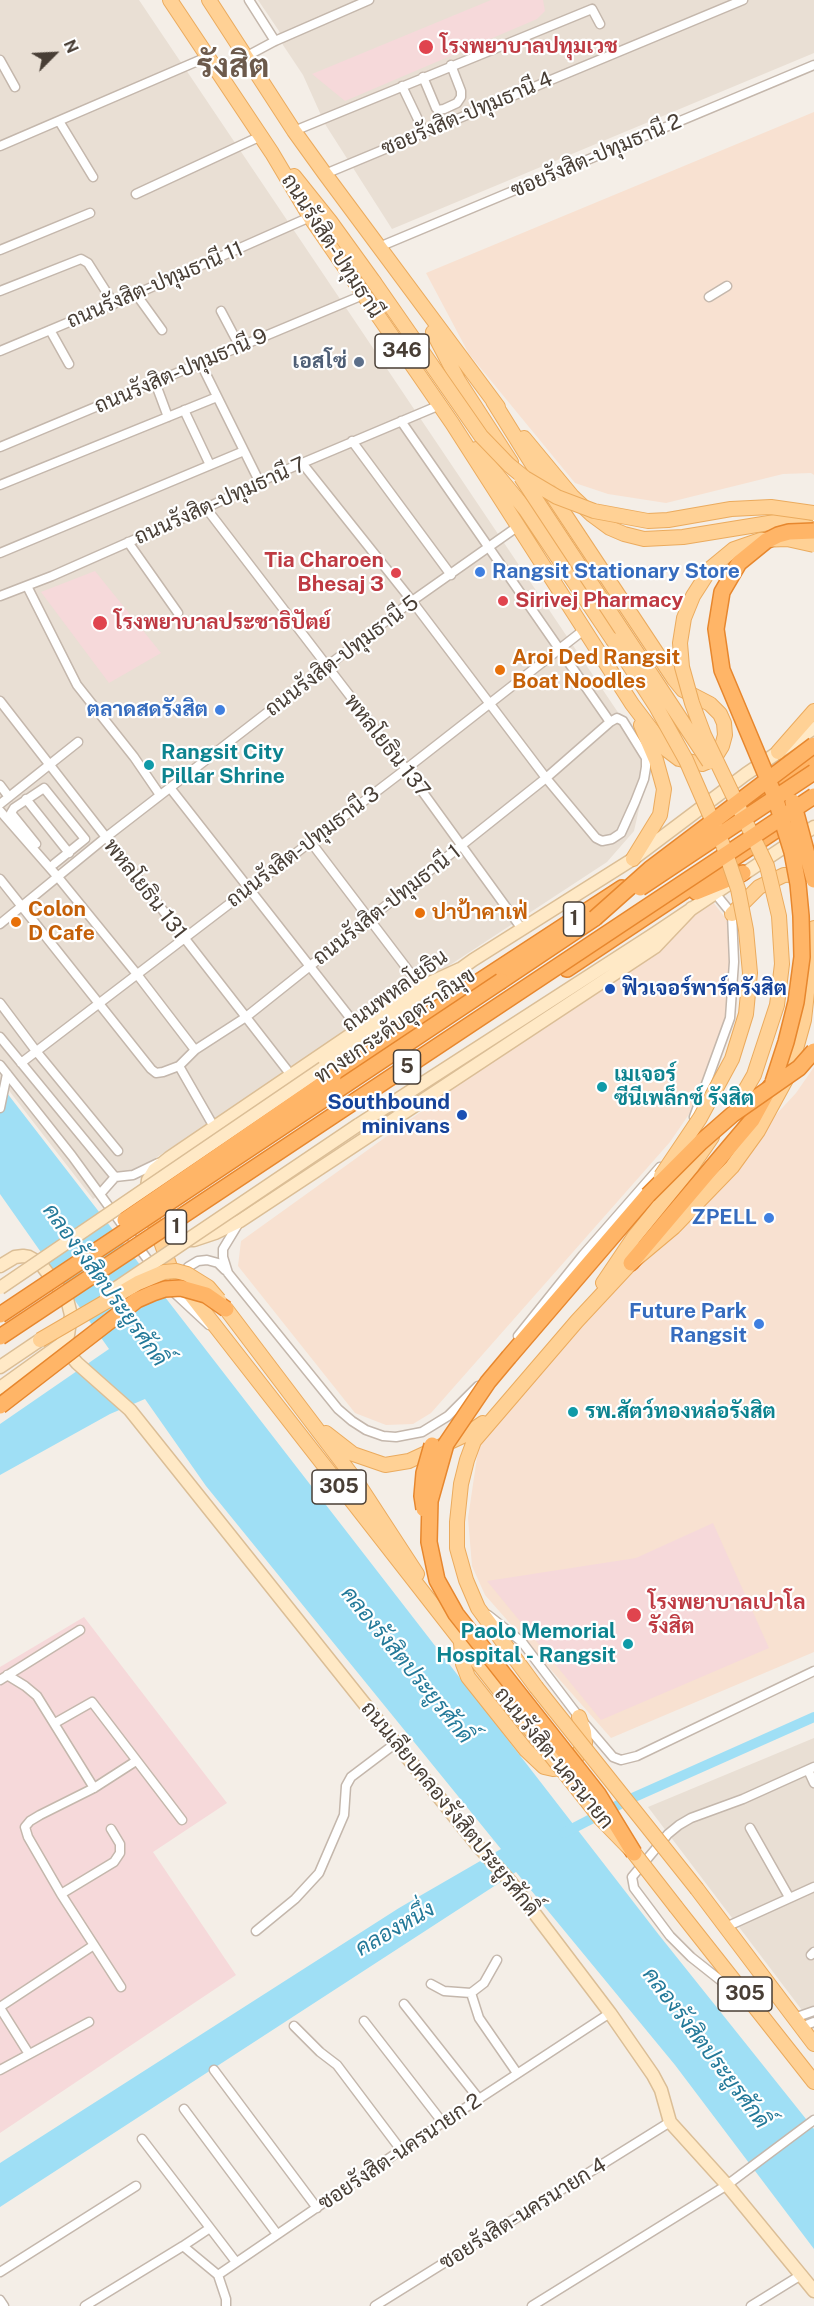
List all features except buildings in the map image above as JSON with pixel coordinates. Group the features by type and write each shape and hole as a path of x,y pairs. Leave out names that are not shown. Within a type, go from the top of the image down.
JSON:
{"highway":[{"path":"631,1263 752,1120 772,1082 786,1042 796,1002 802,957 801,916 792,852 774,794 722,670 716,629 722,592 739,563 766,541 778,535 814,530"},
{"path":"595,918 650,869 814,745"},
{"path":"814,760 800,775 792,798 814,880"},
{"name":"ถนนพหลโยธิน","path":"0,1304 328,1072 814,760"},
{"name":"ทางยกระดับอุตราภิมุข","path":"0,1316 814,772"},
{"name":"ทางยกระดับอุตราภิมุข","path":"0,1337 814,796"},
{"name":"1","path":"0,1347 126,1260 814,805"},
{"path":"667,903 743,873"},
{"path":"429,1536 430,1501 446,1444 488,1383 648,1195 701,1142 733,1114 792,1074 814,1051"},
{"path":"0,1406 137,1300 153,1293 165,1289 181,1288 206,1295 226,1309"},
{"path":"432,1445 424,1473 422,1496 437,1580 456,1614 598,1794 634,1853"}],"main road":[{"name":"ถนนรังสิต-ปทุมธานี","path":"170,0 272,153 310,217 452,423 632,704"},
{"name":"ถนนรังสิต-ปทุมธานี","path":"209,0 294,131 414,295"},
{"path":"272,153 312,198 374,282 481,436 525,478 557,497 594,511 648,521 668,520 731,509 771,507 814,513"},
{"path":"414,295 458,380 748,824"},
{"name":"346","path":"414,295 493,401 544,483 674,679 683,690 710,704 720,714 724,723 725,735 722,746 714,759 702,764 679,759 667,750 632,704"},
{"path":"493,401 572,496 610,528 624,534 644,538 683,537 775,522 802,525 814,530"},
{"path":"452,423 492,466 526,510 657,708 686,760 723,845 738,889 746,930 750,973 746,1014 732,1059 700,1118 648,1195"},
{"path":"577,1321 634,1237 692,1166 743,1094 754,1075 777,1005 782,964 779,916 767,866 704,735 692,703 682,667 680,643 684,618 693,596 711,568 734,549 760,540 787,539 814,545"},
{"path":"632,704 650,709 667,703 673,694 674,679"},
{"path":"632,704 656,759 664,789 660,815 633,859"},
{"path":"778,752 814,711"},
{"name":"ถนนพหลโยธิน","path":"0,1288 328,1072 460,969 633,859 814,728"},
{"name":"1","path":"0,1367 358,1125 814,827"},
{"path":"732,914 759,887 784,875 806,874 814,880"},
{"path":"460,969 421,987 154,1170 146,1190 146,1199 154,1222 167,1236 183,1240 205,1237 240,1221 655,947 692,908"},
{"path":"577,1321 631,1263 674,1227 732,1167 758,1131 789,1074 804,1020 814,928"},
{"path":"422,1084 532,1028"},
{"name":"ถนนรังสิต-นครนายก","path":"154,1222 170,1266 191,1295 461,1643 601,1819 634,1853 814,2082"},
{"path":"0,1266 15,1257 30,1257 47,1270 66,1299 71,1315 68,1335 61,1344 0,1388"},
{"path":"40,1340 138,1284 164,1272 176,1271 197,1279 216,1295 315,1424 392,1533 449,1627"},
{"name":"ถนนรังสิต-นครนายก","path":"577,1321 474,1441 466,1460 457,1515 457,1548 466,1580 478,1608 506,1647 803,2022 814,2044"},
{"name":"ถนนเลียบคลองรังสิตประยูรศักดิ์","path":"61,1344 77,1363 130,1410 478,1846 510,1881 610,2013 657,2082 670,2121 814,2291"},
{"path":"315,1424 353,1454 385,1465 409,1461 465,1435 497,1414"},
{"path":"461,1643 463,1664 468,1677 526,1750 544,1767 561,1768 576,1758 585,1743 579,1717"}],"street":[{"path":"249,0 275,41"},
{"path":"246,56 369,0"},
{"name":"ซอยรังสิต-ปทุมธานี 4","path":"325,174 743,0"},
{"path":"294,131 592,9 600,24"},
{"path":"0,146 207,57"},
{"path":"0,60 15,87"},
{"path":"423,77 436,108 444,109 459,101 462,94 451,65"},
{"name":"ซอยรังสิต-ปทุมธานี 2","path":"378,247 814,66"},
{"path":"402,86 424,132"},
{"path":"59,121 93,177"},
{"path":"136,194 261,136"},
{"path":"0,250 90,213"},
{"name":"ถนนรังสิต-ปทุมธานี 11","path":"0,351 114,304 310,217"},
{"path":"0,291 81,259 88,263 114,304"},
{"path":"709,297 727,286"},
{"path":"136,294 162,330"},
{"name":"ถนนรังสิต-ปทุมธานี 9","path":"0,447 363,295"},
{"path":"221,311 240,347"},
{"path":"50,330 69,364"},
{"path":"201,363 259,481"},
{"path":"154,382 168,417"},
{"path":"0,485 218,397"},
{"name":"ถนนรังสิต-ปทุมธานี 7","path":"0,596 206,508 259,481 440,405"},
{"path":"184,410 210,465"},
{"path":"302,463 412,602 546,778 596,838 602,841 612,839 621,833 644,779 646,758 623,721 617,718 610,722 401,421"},
{"path":"352,441 451,575"},
{"path":"0,553 244,451"},
{"name":"พหลโยธิน 137","path":"206,508 406,769 522,929"},
{"name":"ถนนรังสิต-ปทุมธานี 5","path":"0,924 105,838 326,667 517,527"},
{"path":"128,542 178,613"},
{"path":"27,586 77,685 134,757 160,795"},
{"name":"ถนนรังสิต-ปทุมธานี 3","path":"21,1063 585,629"},
{"name":"พหลโยธิน 131","path":"2,708 291,1075"},
{"name":"ถนนรังสิต-ปทุมธานี 1","path":"99,1002 156,1073 179,1066 195,1050 246,1017 546,778 610,722"},
{"path":"0,804 78,742"},
{"path":"0,785 9,797"},
{"path":"54,864 85,839 48,790 44,788 12,810 13,816 54,864 59,875"},
{"path":"171,789 359,1029"},
{"path":"26,799 69,853"},
{"path":"0,811 59,875 195,1050"},
{"path":"310,841 421,987"},
{"path":"0,879 99,1002"},
{"path":"191,1295 184,1275 188,1267 198,1261 207,1260 218,1263 338,1409 359,1425 382,1436 396,1437 422,1432 448,1416 467,1399 583,1255 655,1175 688,1130 730,1018 734,962 732,914 714,892"},
{"path":"0,1003 118,1151"},
{"path":"0,1037 115,1177"},
{"path":"0,1065 100,1194 172,1293 231,1346"},
{"path":"179,1066 214,1127"},
{"path":"0,1108 7,1074"},
{"path":"100,1194 115,1177 134,1174 169,1158"},
{"path":"228,1273 223,1249 240,1221"},
{"path":"478,1608 522,1642 579,1717 613,1757 621,1760 631,1758 814,1671"},
{"path":"3,1678 80,1630"},
{"path":"3,1678 25,1686 37,1696 94,1788"},
{"path":"55,1723 92,1702 182,1820"},
{"path":"256,1931 295,1899 319,1873 344,1815 345,1786 351,1777 396,1743"},
{"path":"122,1987 61,1894 28,1837 25,1827 40,1815 94,1788 136,1761"},
{"path":"756,2008 691,1957 670,1936 634,1888 632,1876 668,1834 685,1822 811,1768 814,1783"},
{"path":"750,1828 789,1897"},
{"path":"61,1894 114,1862 120,1852 120,1844 111,1829"},
{"path":"726,1927 814,1887"},
{"path":"29,2054 0,2008 94,1945"},
{"path":"431,1984 444,1991 471,1993 484,1983 497,1960"},
{"path":"471,1993 479,2018 518,2073"},
{"path":"404,2004 479,2099"},
{"path":"803,2022 814,2011"},
{"name":"ซอยรังสิต-นครนายก 2","path":"218,2275 610,2013"},
{"path":"364,2021 443,2123"},
{"path":"0,2070 88,2022"},
{"path":"294,2026 337,2065 401,2151"},
{"path":"214,2070 317,2208"},
{"path":"184,2109 277,2234"},
{"path":"532,2306 727,2186 814,2120"},
{"name":"ซอยรังสิต-นครนายก 4","path":"375,2306 670,2121"},
{"path":"142,2139 236,2262"},
{"path":"0,2272 136,2186"},
{"path":"85,2306 210,2228"},
{"path":"183,2246 218,2275 226,2306"},
{"path":"751,2306 801,2275"},
{"path":"0,2300 4,2306"}],"shaded area":[{"path":"0,0 139,0 650,760 634,831 607,862 93,1199 0,1079"},
{"path":"258,0 814,0 814,53 392,229 325,124 303,75 283,45 279,31"},
{"name":"โรงพยาบาลปทุมเวช","path":"491,0 543,0 545,11 537,19 345,101 312,74"},
{"path":"814,112 814,475 811,473 783,474 666,503 608,494 575,483 469,354 426,273"},
{"name":"โรงพยาบาลประชาธิปัตย์","path":"95,571 161,653 109,683 41,592"},
{"path":"713,902 730,924 734,963 726,1020 696,1104 670,1142 431,1413 413,1424 386,1425 355,1413 238,1266 241,1241"},
{"path":"814,1067 814,1652 611,1738 485,1595 472,1566 468,1518 479,1444 500,1413 796,1093"},
{"name":"โรงพยาบาลเปาโล รังสิต","path":"713,1523 769,1648 601,1720 487,1581 636,1558"},
{"path":"84,1617 227,1803 153,1852 236,1975 0,2133 0,1667"},
{"path":"814,1738 814,2026 648,1807"}],"water":[{"name":"คลองรังสิตประยูรศักดิ์","path":"0,1084 659,1935 814,2129 814,2249 675,2065 516,1872 0,2207 0,2163 399,1908 501,1849 206,1486 145,1399 110,1414 0,1475 0,1424 109,1349 0,1194"}],"waterway":[{"name":"คลองหนึ่ง","path":"564,1833 630,1799 814,1717"}],"place":[{"name":"โรงพยาบาลปทุมเวช","path":"426,47"},
{"name":"เอสโซ่","path":"359,362"},
{"name":"Rangsit Stationary Store","path":"480,572"},
{"name":"Tia Charoen Bhesaj 3","path":"396,573"},
{"name":"Sirivej Pharmacy","path":"503,601"},
{"name":"โรงพยาบาลประชาธิปัตย์","path":"100,623"},
{"name":"Aroi Ded Rangsit Boat Noodles","path":"500,670"},
{"name":"ตลาดสดรังสิต","path":"220,710"},
{"name":"Rangsit City Pillar Shrine","path":"149,765"},
{"name":"ปาป้าคาเฟ่","path":"420,913"},
{"name":"Colon D Cafe","path":"16,922"},
{"name":"ฟิวเจอร์พาร์ครังสิต","path":"610,989"},
{"name":"เมเจอร์ ซีนีเพล็กซ์ รังสิต","path":"602,1087"},
{"name":"Southbound minivans","path":"462,1115"},
{"name":"ZPELL","path":"769,1218"},
{"name":"Future Park Rangsit","path":"759,1324"},
{"name":"รพ.สัตว์ทองหล่อรังสิต","path":"573,1412"},
{"name":"โรงพยาบาลเปาโล รังสิต","path":"634,1615"},
{"name":"Paolo Memorial Hospital - Rangsit","path":"628,1644"}],"district":[{"name":"รังสิต","path":"233,67"}]}
